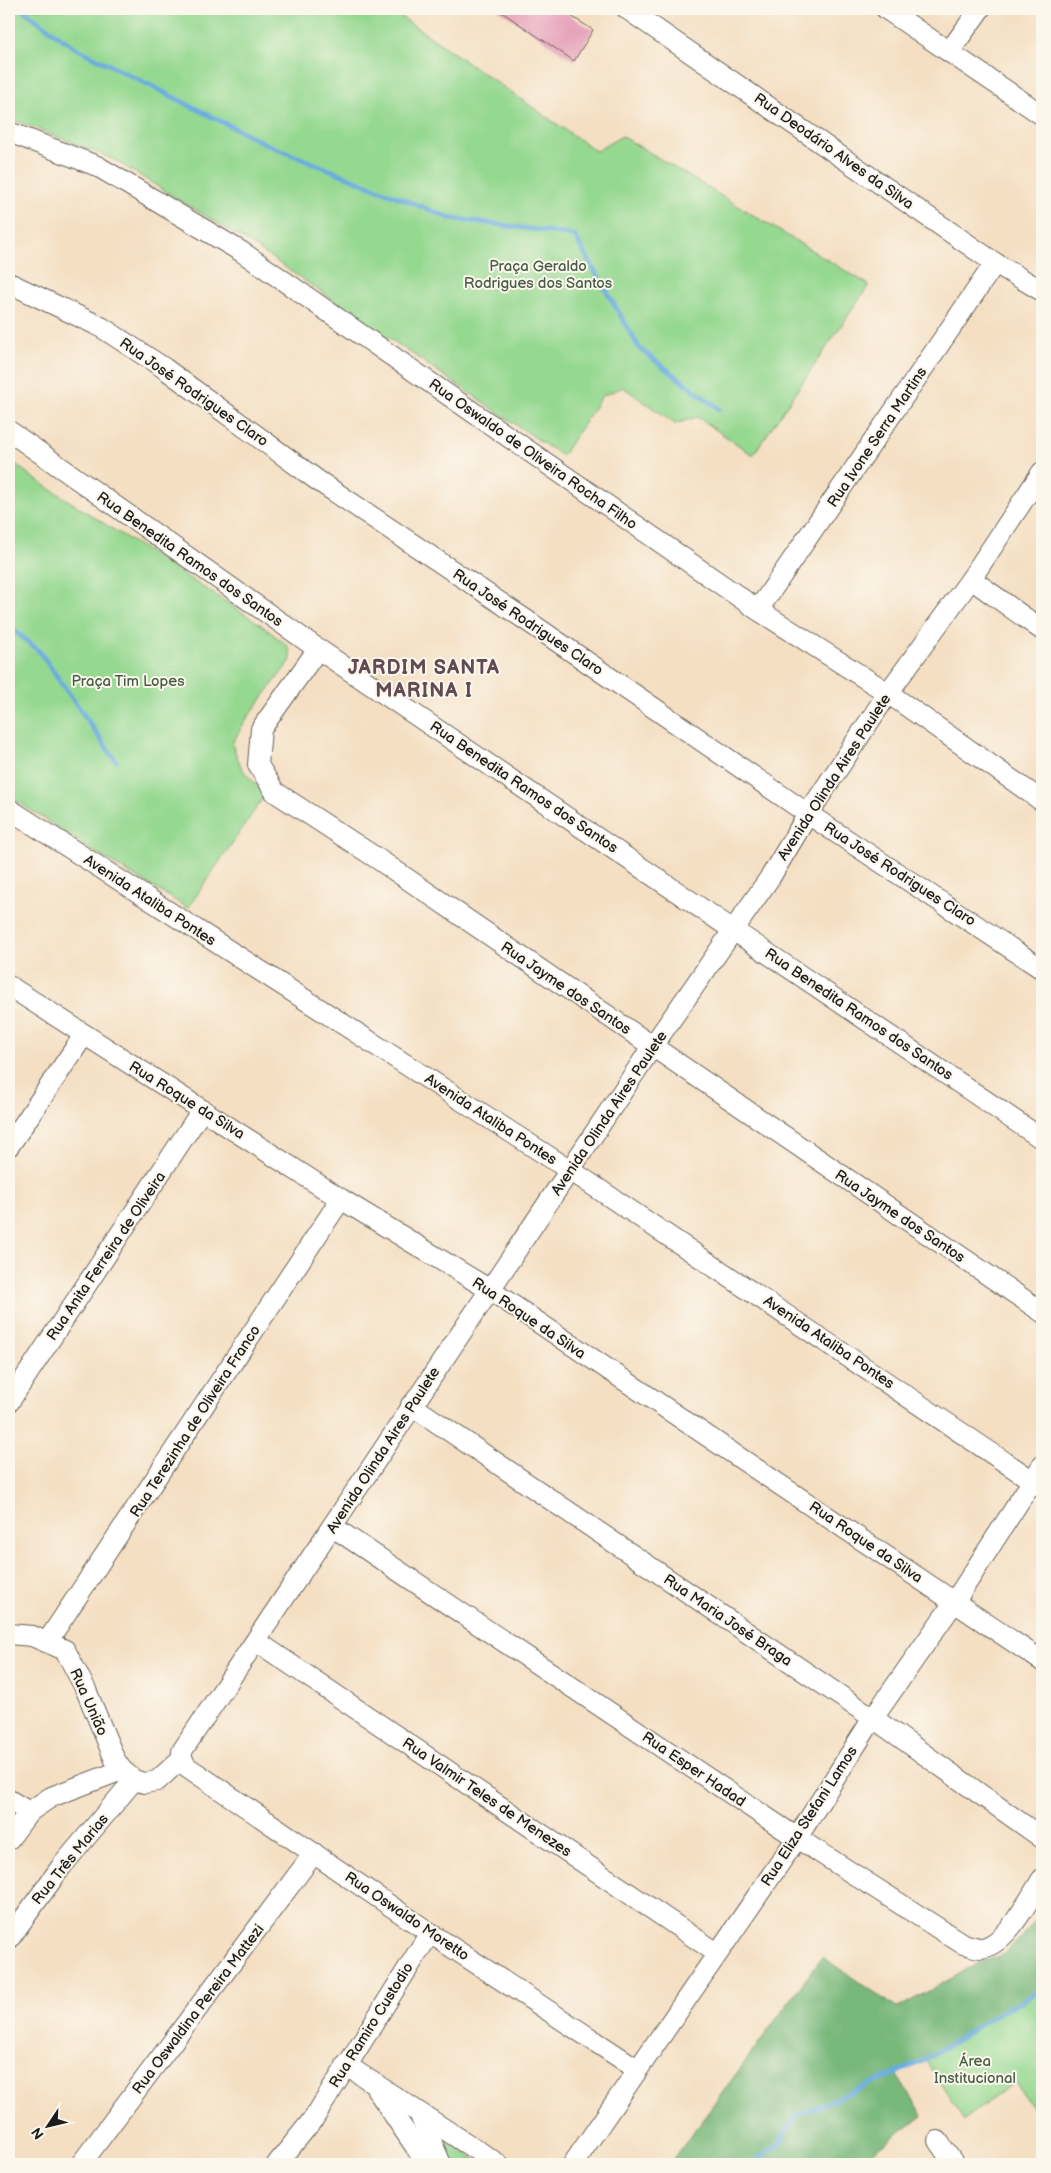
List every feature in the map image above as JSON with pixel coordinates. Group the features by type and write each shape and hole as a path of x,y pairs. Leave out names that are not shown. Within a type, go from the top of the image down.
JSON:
{"street":[{"name":"Rua Deodário Alves da Silva","path":"627,9 995,263 1042,291"},
{"path":"886,9 1042,115"},
{"path":"950,52 980,9"},
{"name":"Rua Oswaldo de Oliveira Rocha Filho","path":"9,132 97,166 242,252 758,610 888,693 1042,801"},
{"name":"Rua Ivone Serra Martins","path":"758,610 995,263"},
{"name":"Rua José Rodrigues Claro","path":"9,283 101,327 164,368 317,480 526,620 808,814 1042,969"},
{"name":"Rua Benedita Ramos dos Santos","path":"9,431 318,649 1042,1138"},
{"name":"Avenida Olinda Aires Paulete","path":"182,1758 182,1751 333,1527 411,1405 571,1171 652,1047 771,876 808,814 888,693 971,579 1042,472"},
{"path":"971,579 1042,630"},
{"name":"Rua Jayme dos Santos","path":"318,649 261,729 258,765 275,792 378,859 1042,1312"},
{"name":"Avenida Ataliba Pontes","path":"9,809 571,1171 1039,1478"},
{"name":"Rua Roque da Silva","path":"9,986 341,1199 490,1290 1042,1660"},
{"path":"9,1146 84,1035"},
{"name":"Rua Anita Ferreira de Oliveira","path":"9,1402 202,1110"},
{"name":"Rua Terezinha de Oliveira Franco","path":"47,1642 341,1199"},
{"name":"Rua Maria José Braga","path":"411,1405 873,1718 1042,1838"},
{"name":"Rua Eliza Stefani Lamos","path":"573,2164 797,1838 873,1718 956,1601 1039,1478"},
{"name":"Rua Esper Hadad","path":"333,1527 797,1838 963,1944 980,1948 993,1944 1005,1935 1042,1880"},
{"name":"Rua União","path":"9,1634 32,1636 65,1650 86,1690 115,1760 128,1775"},
{"name":"Rua Valmir Teles de Menezes","path":"256,1641 717,1952"},
{"path":"157,1780 182,1758"},
{"name":"Rua Oswaldo Moretto","path":"182,1758 186,1766 430,1933 637,2069"},
{"path":"9,1839 29,1812 51,1797 128,1775 144,1783 201,1776"},
{"name":"Rua Três Marias","path":"9,1939 128,1775"},
{"path":"9,1800 29,1812"},
{"name":"Rua Oswaldina Pereira Mattezi","path":"81,2164 314,1853"},
{"name":"Rua Ramiro Custodio","path":"277,2164 314,2118 430,1933"},
{"path":"346,2065 498,2164"},
{"path":"372,2082 427,2164"},
{"path":"419,2113 441,2164"},
{"path":"938,2141 954,2164"}],"green space":[{"name":"Praça Geraldo Rodrigues dos Santos","path":"9,9 405,9 400,16 596,151 622,136 869,285 753,455 697,417 675,424 623,387 602,396 562,456 248,242 111,158 9,118"},
{"name":"Praça Tim Lopes","path":"9,459 32,477 260,624 289,647 291,660 245,721 232,744 242,769 265,795 188,908 99,855 9,796"},
{"path":"1042,1910 1042,1989 995,2015 925,2060 896,2073 923,2116 855,2164 670,2164 822,1957 898,2008 979,1963 1002,1955 1023,1936"},
{"name":"Área Institucional","path":"1042,1990 1042,2123 1015,2082 964,2120 925,2060 995,2015"},
{"path":"442,2138 484,2164 454,2164"}],"building":[{"path":"497,9 560,9 593,30 574,61"}],"waterway":[{"path":"22,9 72,46 268,145 450,218 574,235 640,349 719,409"},
{"path":"9,626 39,651 116,761"},
{"path":"752,2164 779,2143 796,2116 925,2060 995,2015 1042,1990"}],"district":[{"name":"JARDIM SANTA MARINA I","path":"424,678"}]}
